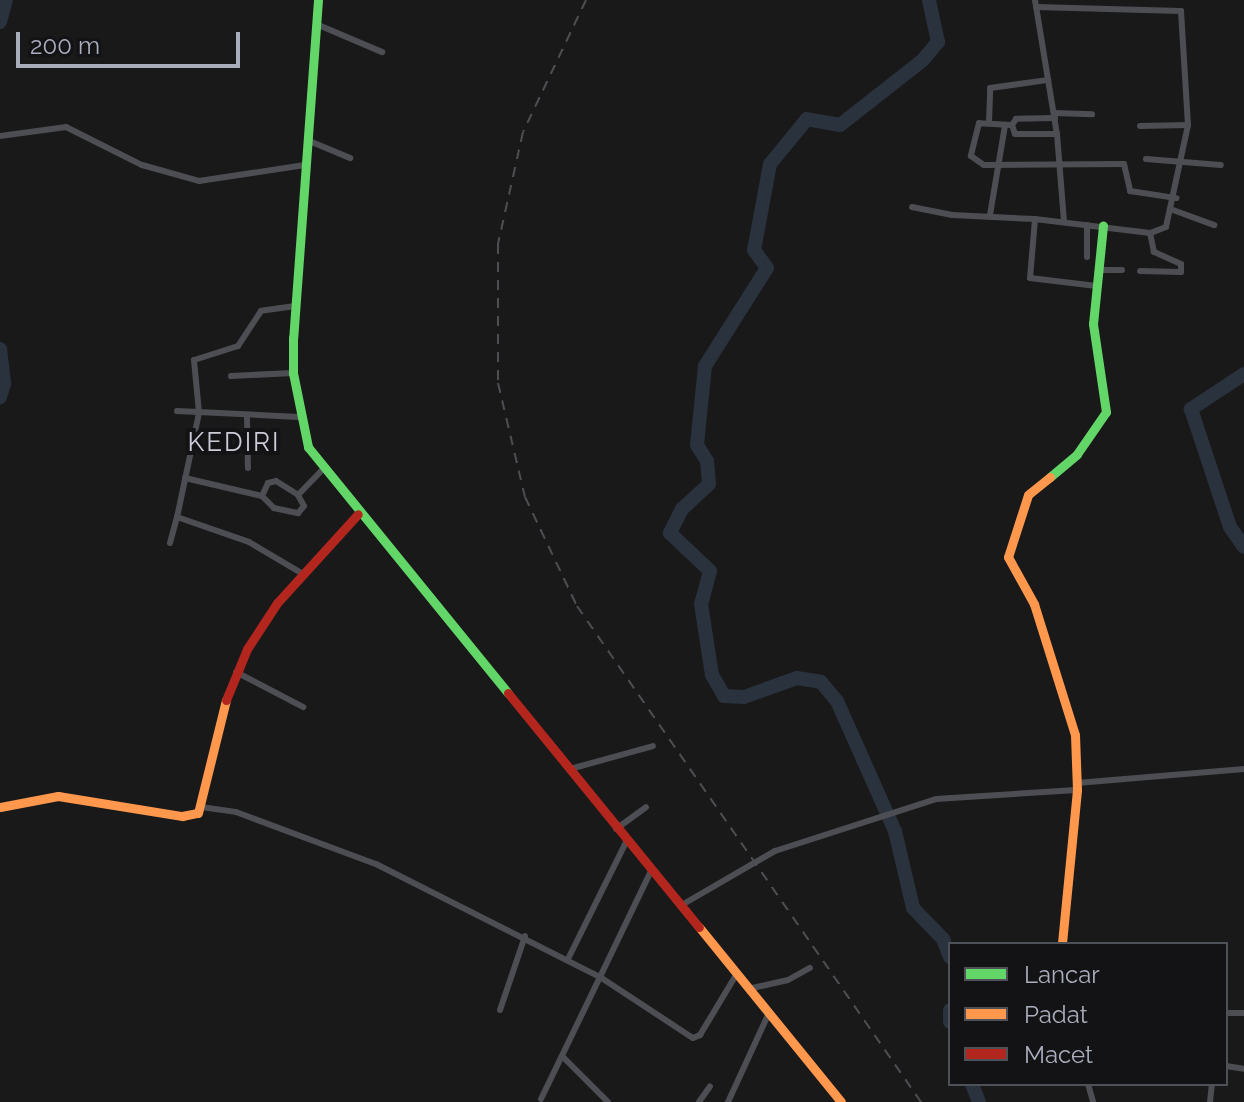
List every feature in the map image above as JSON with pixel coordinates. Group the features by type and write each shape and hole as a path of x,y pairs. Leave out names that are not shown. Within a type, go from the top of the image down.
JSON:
{"street":[{"path":"318,0 295,306 293,373 299,417 308,447 358,514 566,770 841,1102"},
{"path":"912,207 1064,221 1150,233 1166,227 1176,198 1188,125 1180,9 1036,3 1057,134 1064,221"},
{"path":"316,24 382,52"},
{"path":"989,123 990,88 1048,80"},
{"path":"990,215 997,166 1008,125 1016,119 1092,114"},
{"path":"1057,134 1015,134 1008,125 978,124 971,156 984,165 997,166 1124,164 1130,191 1176,198"},
{"path":"1140,126 1188,125"},
{"path":"0,136 66,127 142,165 199,181 221,181 252,170 288,172 305,165"},
{"path":"307,140 350,158"},
{"path":"1146,159 1221,165"},
{"path":"288,172 304,181"},
{"path":"1173,210 1214,225"},
{"path":"1035,219 1030,278 1097,286"},
{"path":"1087,225 1087,257"},
{"path":"1062,942 1077,786 1074,724 1034,604 1008,557 1028,495 1077,454 1106,412 1093,324 1103,226"},
{"path":"1140,271 1181,272 1181,264 1154,252 1150,233"},
{"path":"1099,270 1122,270"},
{"path":"170,543 199,413 194,360 238,346 264,309 295,306"},
{"path":"231,376 293,373"},
{"path":"177,411 247,418 299,417"},
{"path":"247,418 248,468"},
{"path":"298,495 323,469"},
{"path":"185,478 262,496 274,508 298,513 304,506 298,495 272,481 262,496"},
{"path":"201,807 216,732 236,672 267,617 358,514"},
{"path":"177,517 249,542 303,574"},
{"path":"236,672 303,707"},
{"path":"566,770 653,746"},
{"path":"680,906 764,856 943,797 1244,769"},
{"path":"0,807 58,796 188,816 201,807 236,812 376,864 569,957 693,1038 700,1035 736,975"},
{"path":"616,829 646,807"},
{"path":"569,957 626,842"},
{"path":"541,1099 564,1058 651,871"},
{"path":"500,1010 525,936"},
{"path":"748,989 788,980 810,968"},
{"path":"728,1102 768,1015"},
{"path":"564,1058 608,1102"},
{"path":"699,1102 710,1086"}],"waterway":[{"path":"0,22 6,0"},
{"path":"929,0 938,42 923,60 840,125 807,119 770,164 754,250 767,268 705,366 697,445 707,461 709,484 682,509 670,533 710,571 701,604 712,675 724,696 744,697 797,678 821,682 837,701 895,831 913,908 943,939 948,952"},
{"path":"0,349 4,384 0,397"},
{"path":"1244,374 1191,409 1230,527 1244,547"},
{"path":"973,1086 979,1102"}],"railway":[{"path":"586,0 523,132 498,244 498,383 525,497 577,606 921,1102"}],"traffic: fast":[{"path":"318,0 293,338 293,373 308,447 508,693"},
{"path":"1050,477 1077,454 1106,412 1093,324 1103,226"}],"traffic: slow":[{"path":"1050,477 1028,495 1008,557 1034,604 1075,735 1077,790 1062,942"},
{"path":"0,807 58,796 182,816 198,813 226,700"},
{"path":"699,927 841,1102"}],"traffic: jam":[{"path":"226,700 247,649 277,603 358,514"},
{"path":"508,693 699,927"}],"district":[{"name":"KEDIRI","path":"234,443"}]}
